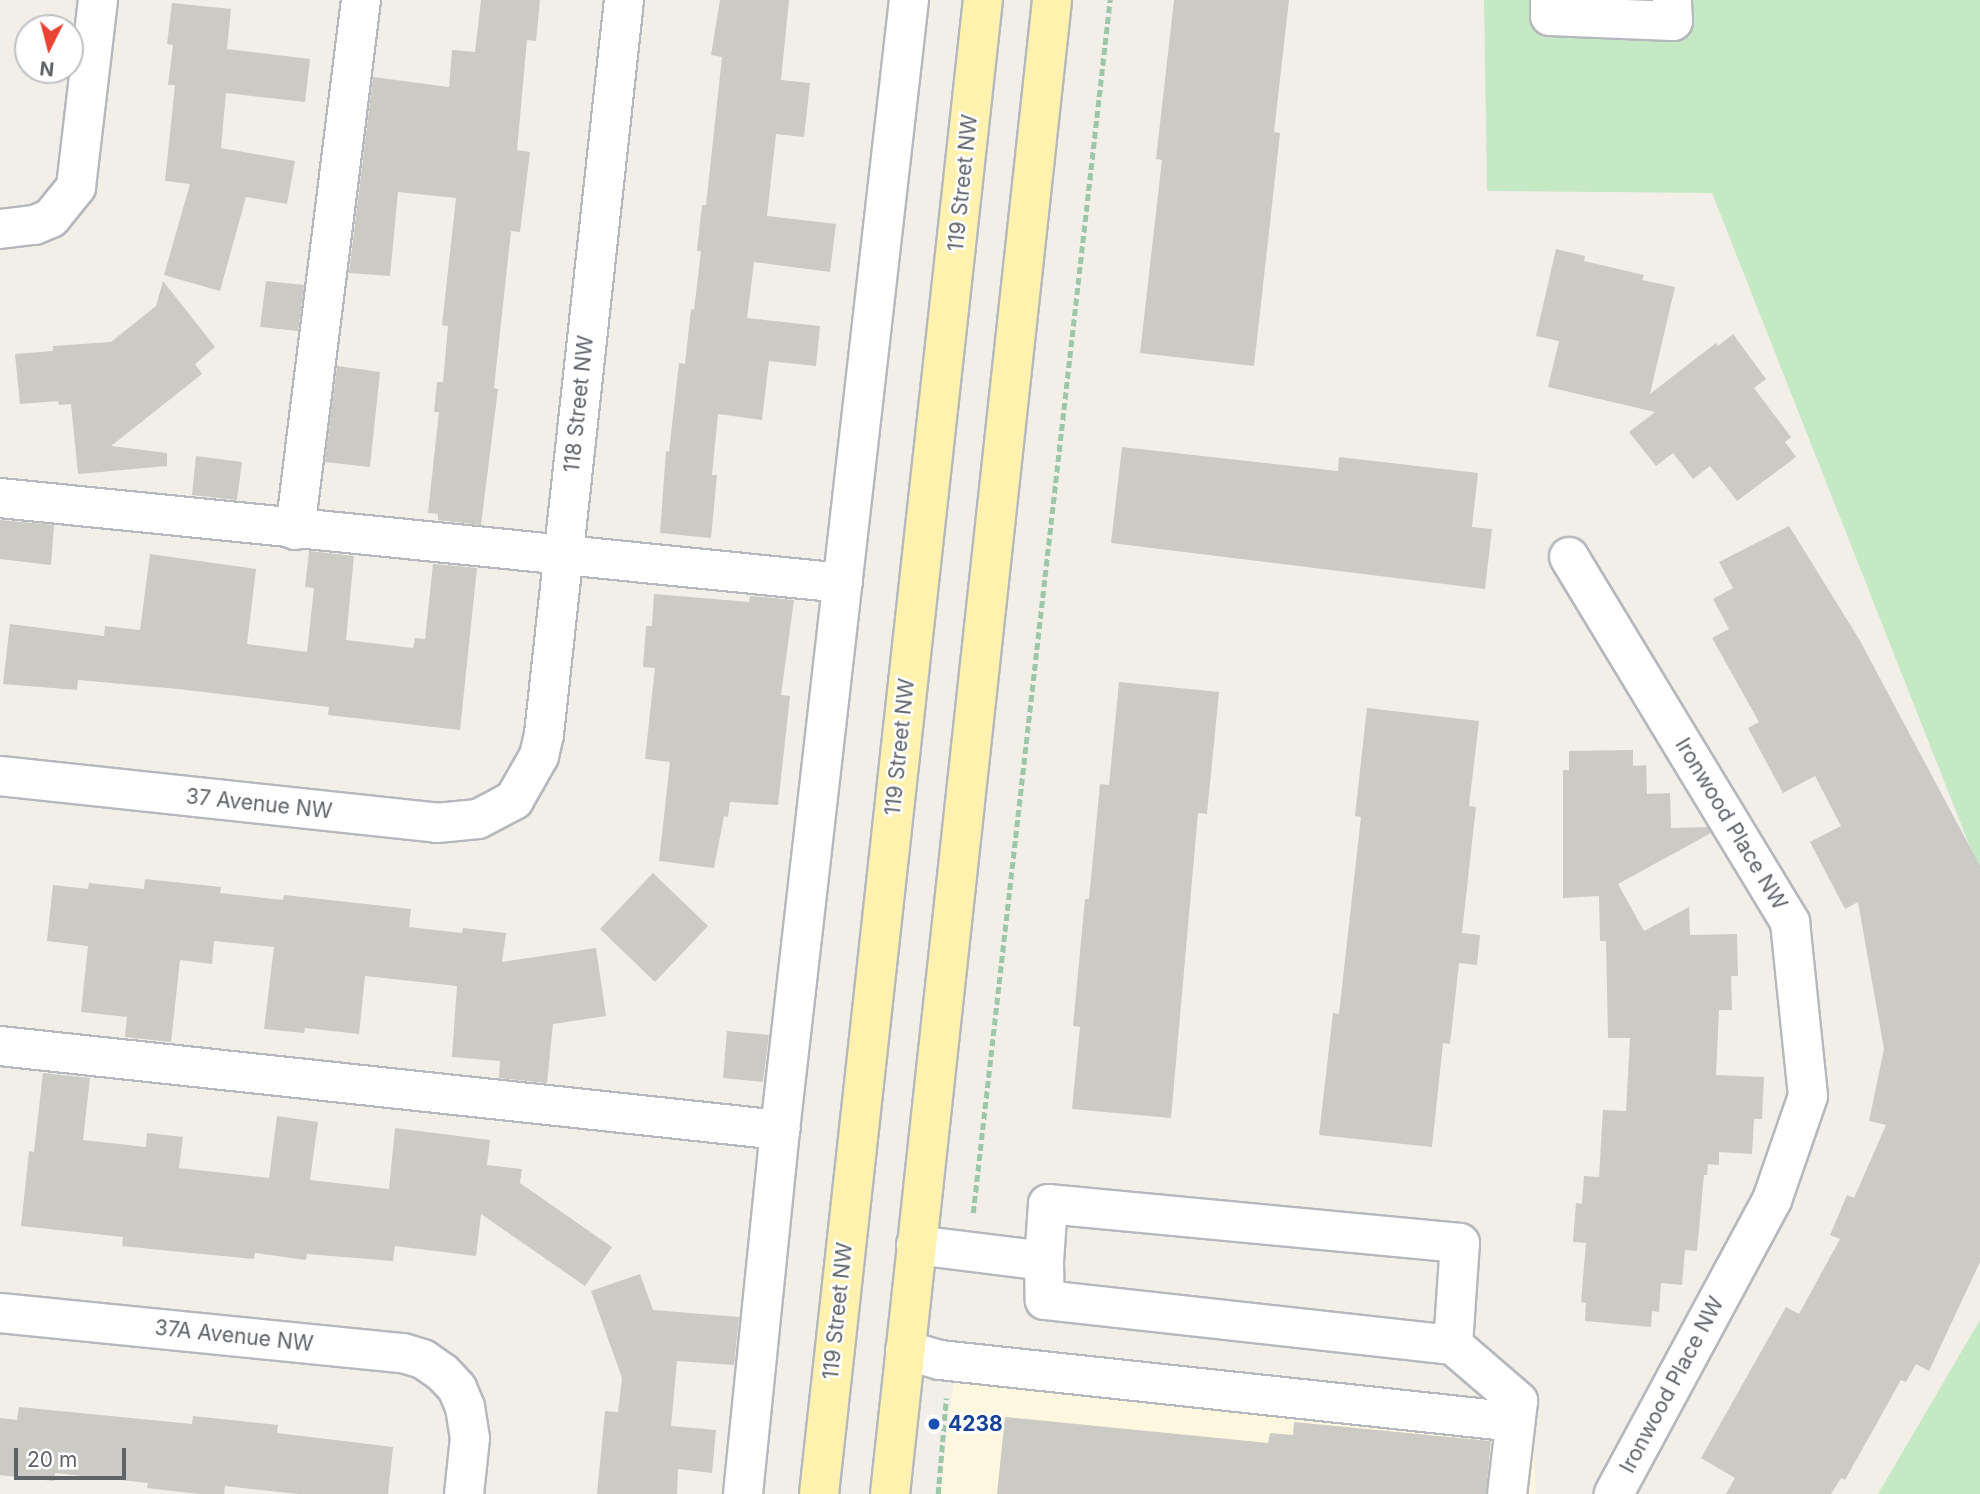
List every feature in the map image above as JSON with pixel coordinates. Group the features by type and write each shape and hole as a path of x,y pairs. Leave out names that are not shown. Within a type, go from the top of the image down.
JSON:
{"main road":[{"name":"119 Street NW","path":"819,1494 983,0"},
{"path":"890,1494 923,1355 916,1245 1052,0"}],"street":[{"path":"0,229 35,225 51,218 76,187 81,168 99,0"},
{"path":"295,530 361,0"},
{"name":"118 Street NW","path":"514,800 540,756 624,0"},
{"path":"743,1494 780,1130 909,0"},
{"path":"1550,0 1550,16 1673,21 1672,0"},
{"path":"0,498 562,557 843,583"},
{"name":"Ironwood Place NW","path":"1569,557 1790,922 1808,1096 1772,1200 1614,1494"},
{"path":"0,776 0,785"},
{"name":"37 Avenue NW","path":"0,776 437,823 478,819 514,800"},
{"path":"0,1046 780,1130"},
{"path":"1453,1345 1460,1243 1048,1204 1044,1261 1045,1300 1453,1345 1518,1401 1507,1494"},
{"path":"916,1245 1044,1261"},
{"name":"37A Avenue NW","path":"0,1313 403,1353 433,1366 457,1388 470,1422 464,1494"},
{"path":"923,1355 1515,1422"}],"path":[{"path":"969,1250 1110,0"},
{"path":"923,1355 947,1409 938,1494"}],"shaded area":[{"path":"959,1343 1532,1417 1536,1494 939,1494"}],"green space":[{"path":"1484,0 1980,0 1980,872 1712,193 1487,191"},
{"path":"1980,1320 1980,1494 1878,1494"}],"building":[{"path":"481,0 540,0 536,41 527,40 517,150 530,152 520,232 511,231 494,388 498,389 481,525 438,520 438,514 428,513 439,412 434,412 437,382 443,382 448,326 442,325 456,198 398,192 390,276 349,273 373,77 449,87 452,50 475,52"},
{"path":"720,0 789,0 781,80 810,83 804,137 776,134 767,216 836,224 830,272 754,262 747,318 820,326 816,366 769,361 762,420 718,414 712,475 717,475 711,538 660,533 666,451 669,452 679,363 685,364 701,251 697,251 702,205 706,205 722,57 711,55"},
{"path":"1174,0 1289,0 1274,132 1280,133 1254,366 1140,353 1162,160 1156,159"},
{"path":"172,3 231,9 227,49 310,59 305,102 226,93 221,148 295,161 287,204 246,197 220,291 164,275 190,184 165,181 175,85 168,85 173,45 167,44"},
{"path":"1556,249 1585,256 1584,261 1644,275 1642,280 1675,287 1650,394 1716,343 1718,346 1733,334 1766,379 1754,388 1791,437 1785,442 1796,457 1737,501 1710,466 1693,479 1673,453 1656,466 1629,432 1655,412 1548,387 1559,341 1536,336"},
{"path":"163,281 215,347 195,364 202,374 111,446 167,453 167,466 78,474 71,404 59,405 58,401 20,404 15,354 53,351 53,346 111,342 156,306"},
{"path":"266,281 304,285 298,331 260,327"},
{"path":"337,366 380,372 370,467 325,462"},
{"path":"1122,447 1338,471 1339,457 1478,473 1472,527 1492,529 1485,589 1111,543"},
{"path":"196,456 242,462 237,500 192,495"},
{"path":"0,520 54,525 51,565 0,559"},
{"path":"1789,526 1859,639 1980,866 1980,1262 1929,1371 1916,1364 1906,1382 1901,1380 1845,1480 1841,1478 1831,1494 1726,1494 1735,1478 1701,1458 1786,1307 1799,1314 1840,1239 1830,1235 1847,1195 1854,1198 1886,1125 1869,1121 1884,1049 1858,902 1845,909 1810,842 1841,826 1815,776 1783,793 1748,728 1759,722 1712,638 1729,629 1713,599 1733,588 1719,562"},
{"path":"309,551 354,556 346,640 413,648 415,638 425,639 433,564 477,568 460,730 328,715 329,707 178,689 78,680 77,690 3,684 10,624 104,636 105,626 140,630 150,554 256,569 247,644 307,652 314,588 305,587"},
{"path":"654,594 749,602 750,596 794,600 781,695 790,696 778,805 730,802 728,817 724,816 714,868 659,861 670,762 645,759 655,668 643,667 646,626 652,626"},
{"path":"1119,682 1219,692 1207,814 1198,813 1171,1118 1072,1109 1080,1027 1073,1026 1085,899 1089,899 1100,784 1109,785"},
{"path":"1367,708 1479,721 1469,806 1476,807 1462,933 1480,935 1477,965 1459,963 1450,1044 1443,1043 1432,1147 1319,1135 1333,1013 1339,1014 1361,817 1355,816"},
{"path":"1633,750 1633,766 1646,765 1647,794 1670,793 1671,828 1707,827 1711,833 1618,884 1644,931 1689,907 1690,935 1737,934 1738,976 1731,976 1732,1010 1719,1010 1716,1075 1764,1077 1762,1119 1754,1119 1752,1154 1719,1152 1719,1165 1708,1164 1707,1175 1704,1175 1697,1251 1685,1250 1682,1285 1661,1283 1659,1312 1652,1311 1651,1327 1585,1321 1586,1303 1581,1302 1586,1243 1573,1242 1576,1203 1582,1204 1584,1176 1599,1177 1603,1110 1626,1111 1630,1038 1608,1038 1606,941 1600,941 1599,896 1563,898 1563,770 1569,770 1569,751"},
{"path":"653,873 708,926 655,982 600,929"},
{"path":"145,879 221,887 220,893 283,900 284,895 411,909 409,927 462,933 463,928 506,933 502,962 596,948 606,1016 553,1024 547,1083 499,1078 500,1061 452,1057 457,986 365,976 359,1034 305,1028 304,1033 264,1029 274,947 214,941 212,964 180,960 171,1042 125,1037 127,1017 81,1012 88,946 47,941 53,885 88,889 89,883 144,889"},
{"path":"727,1031 769,1035 763,1082 723,1078"},
{"path":"43,1073 90,1078 83,1140 146,1147 147,1133 183,1137 179,1168 269,1178 277,1116 318,1122 310,1180 389,1189 395,1128 490,1140 487,1165 522,1169 520,1183 612,1247 585,1286 481,1214 476,1256 395,1246 393,1261 307,1254 306,1260 255,1253 254,1259 122,1246 123,1237 21,1226 29,1151 34,1152"},
{"path":"640,1274 653,1310 739,1317 734,1365 677,1361 671,1426 716,1430 712,1473 678,1469 677,1494 597,1494 605,1411 618,1412 622,1378 591,1291"},
{"path":"19,1407 192,1424 193,1416 278,1425 277,1433 393,1447 388,1494 298,1494 225,1486 224,1494 199,1494 147,1488 148,1483 55,1473 54,1481 0,1475 0,1418 17,1420"},
{"path":"1005,1417 1268,1443 1270,1433 1293,1435 1294,1422 1491,1441 1486,1494 997,1494"}],"place":[{"name":"4238","path":"934,1424"}]}
